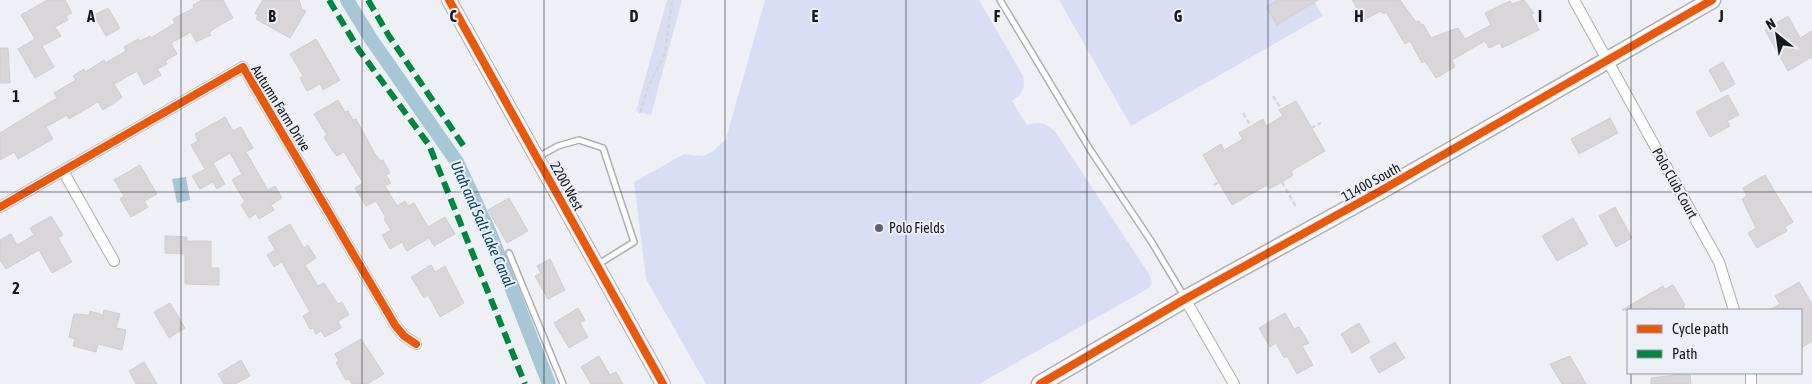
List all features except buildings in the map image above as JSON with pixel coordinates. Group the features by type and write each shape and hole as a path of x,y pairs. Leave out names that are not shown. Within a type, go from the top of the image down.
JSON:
{"main road":[{"name":"11400 South","path":"1040,384 1185,299 1382,190 1712,0"}],"street":[{"name":"2200 West","path":"449,0 663,384"},
{"name":"Polo Club Court","path":"1574,0 1719,262 1734,309"},
{"name":"Autumn Farm Drive","path":"0,207 243,67 396,325 404,336 416,344"},
{"path":"63,171 114,261"},
{"path":"1185,299 1234,384"}],"lane":[{"path":"1000,0 1091,151 1141,226 1185,299"},
{"path":"537,157 558,146 579,140 602,148 634,242 597,265"},
{"path":"509,253 563,384"}],"path":[{"path":"640,113 647,90 665,53 672,0"},
{"path":"1273,96 1280,107"},
{"path":"1243,113 1251,126"},
{"path":"1311,128 1321,123"},
{"path":"1214,185 1219,182"},
{"path":"1282,182 1296,207"}],"shaded area":[{"path":"667,0 682,0 651,115 636,111"},
{"name":"Polo Fields","path":"765,0 979,0 1023,76 1024,84 1022,91 1012,101 1027,125 1043,124 1050,127 1056,133 1149,274 1152,283 1149,288 979,384 706,384 646,279 634,182 684,154 703,156 712,152 726,139"},
{"path":"1059,0 1313,0 1323,16 1131,126"},
{"path":"186,177 190,200 177,203 172,179"}],"waterway":[{"name":"Utah and Salt Lake Canal","path":"347,0 371,39 457,162 490,233 549,384"}],"marked path":[{"path":"329,0 359,50 429,145 525,384"},
{"path":"368,0 389,36 465,148"}],"cycle path":[{"path":"449,0 663,384"},
{"path":"1040,384 1185,299 1382,190 1712,0"},
{"path":"0,207 243,67 395,325 404,336 416,344"}],"place":[{"name":"Polo Fields","path":"879,228"}]}
